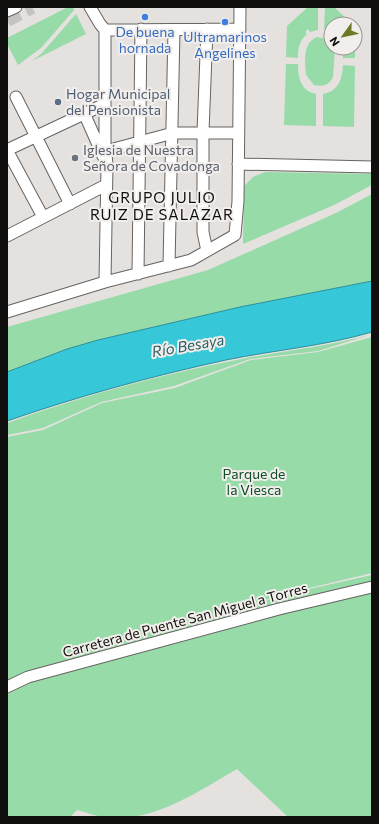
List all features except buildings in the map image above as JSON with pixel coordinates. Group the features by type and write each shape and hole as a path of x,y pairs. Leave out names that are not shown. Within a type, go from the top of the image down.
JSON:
{"street":[{"path":"7,11 16,7"},
{"path":"90,7 105,30 106,151 108,165 106,185 105,282"},
{"path":"7,312 105,282 191,260 235,235 238,201 240,7"},
{"path":"138,274 141,29"},
{"path":"207,29 203,132 203,232 207,251"},
{"path":"105,30 240,29"},
{"path":"169,266 174,30"},
{"path":"16,97 70,204"},
{"path":"43,217 7,150 105,104"},
{"path":"84,114 108,165"},
{"path":"106,151 173,133 238,133"},
{"path":"238,164 372,166"},
{"path":"9,231 43,217 106,185"},
{"name":"Carretera de Puente San Miguel a Torres","path":"7,687 28,677 279,609 372,587"}],"green space":[{"path":"68,7 73,7 74,10 41,48 18,65 7,44 7,38"},
{"path":"308,7 318,7 318,30 310,32 308,29 305,32 307,34 302,39 298,51 298,58 286,57 287,26"},
{"path":"325,7 334,7 344,16 325,16"},
{"path":"76,14 86,34 32,61 42,53"},
{"path":"317,37 323,38 323,56 334,56 333,77 328,84 325,85 314,85 306,75 306,53 312,40"},
{"path":"343,56 355,56 355,58 343,58"},
{"path":"286,64 298,64 301,83 307,90 316,94 316,126 284,125"},
{"path":"343,65 355,66 354,127 323,126 323,94 333,90 339,84"},
{"path":"265,172 372,174 372,185 334,205 243,244 244,186 253,177"},
{"path":"372,194 372,281 240,307 98,340 67,349 7,372 7,327 208,270 336,213"},
{"path":"372,334 318,351 250,359 174,386 101,402 43,428 7,435 7,423 96,394 217,364 326,345"},
{"name":"Parque de la Viesca","path":"372,337 372,573 305,589 88,649 305,590 372,575 372,817 288,817 237,769 174,804 139,816 122,818 104,817 77,810 70,817 7,817 7,437 43,430 102,403 175,388 251,360 318,352"}],"water":[{"name":"Río Besaya","path":"372,281 372,332 318,344 244,356 171,373 88,395 7,421 7,372 67,349 98,340 240,307"}],"tunnel":[{"path":"7,20 32,7"}],"place":[{"name":"De buena hornada","path":"145,17"},
{"name":"Ultramarinos Angelines","path":"225,22"},
{"name":"Hogar Municipal del Pensionista","path":"58,102"},
{"name":"Iglesia de Nuestra Señora de Covadonga","path":"75,158"}],"district":[{"name":"GRUPO JULIO RUIZ DE SALAZAR","path":"162,206"}]}
